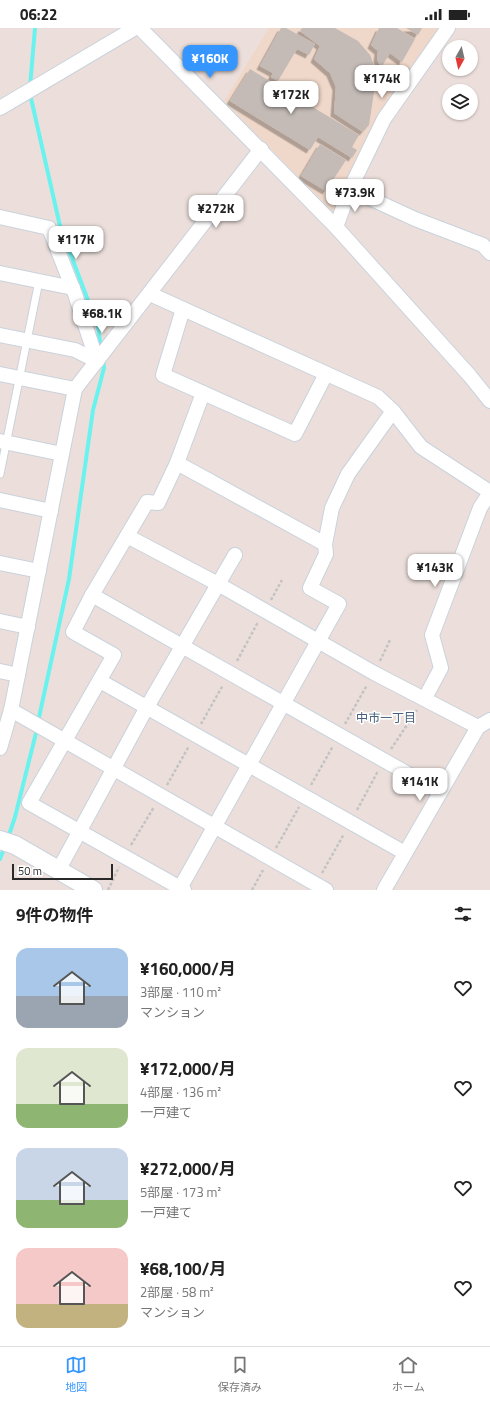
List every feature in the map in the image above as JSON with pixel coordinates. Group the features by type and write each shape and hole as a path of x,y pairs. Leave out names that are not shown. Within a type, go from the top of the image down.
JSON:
{"street":[{"path":"0,108 135,28"},
{"path":"140,28 261,149 336,227 470,376 490,401"},
{"path":"336,227 350,189 384,119 448,28"},
{"path":"0,745 12,710 75,389 261,149"},
{"path":"350,189 415,219 483,245 490,253"},
{"path":"0,217 49,228 72,288 97,361"},
{"path":"0,273 72,288"},
{"path":"150,294 378,397 393,411 421,447 490,492 480,508 432,635 441,668 425,698"},
{"path":"183,309 163,375 295,434 326,374"},
{"path":"0,335 75,350 97,361"},
{"path":"0,374 75,389"},
{"path":"203,393 177,463 158,503 147,502 92,595 73,632 114,655 29,803 181,889 339,604 310,588 326,554 325,544 332,508 348,474 393,411"},
{"path":"3,442 62,454"},
{"path":"177,463 325,544"},
{"path":"0,500 51,511"},
{"path":"127,536 218,584 374,673 425,698 478,727"},
{"path":"58,870 147,707 235,555"},
{"path":"0,562 39,571"},
{"path":"92,595 440,792"},
{"path":"0,621 28,626"},
{"path":"0,671 18,675"},
{"path":"100,681 405,853"},
{"path":"12,710 320,887"},
{"path":"384,890 478,727 490,720"},
{"path":"0,840 15,846 92,890"}],"lane":[{"path":"0,474 3,442 20,378 39,281"}],"path":[{"path":"252,890 374,673 390,640"},
{"path":"320,887 350,822 384,760 425,698"}],"shaded area":[{"path":"269,28 441,28 334,213 224,101"}],"building":[{"path":"281,28 286,28 315,44 309,55 297,49 278,81 271,77 273,73 260,66"},
{"path":"302,28 335,28 358,41 370,55 377,73 369,125 363,132 334,113 336,87 330,73 314,59 320,46 300,31"},
{"path":"379,28 397,28 415,39 402,62 390,53 381,68 377,59 378,51 371,45"},
{"path":"406,28 422,28 418,35"},
{"path":"250,69 359,135 352,147 357,150 352,158 318,137 310,150 230,101"},
{"path":"320,144 346,160 326,191 301,176"}],"waterway":[{"path":"30,87 35,28"},
{"path":"30,94 60,226 98,327 101,349"},
{"path":"38,722 69,579 93,410 104,368 103,359"},
{"path":"8,838 15,817 37,729"},
{"path":"0,859 5,846"}],"district":[{"name":"中市一丁目","path":"386,717"}]}
